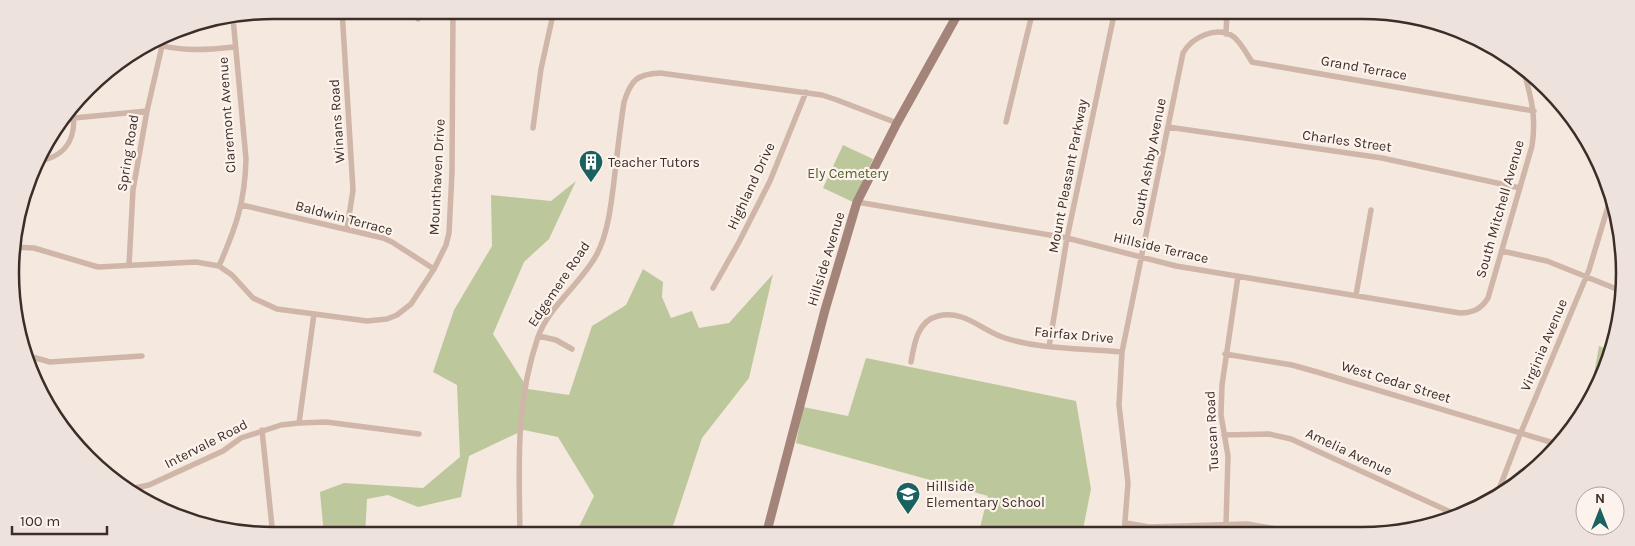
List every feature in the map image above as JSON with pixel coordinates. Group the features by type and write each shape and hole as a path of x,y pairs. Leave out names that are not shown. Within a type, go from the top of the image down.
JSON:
{"street":[{"name":"Winans Road","path":"343,19 354,190 347,229"},
{"name":"Mounthaven Drive","path":"219,266 232,275 253,298 277,308 367,321 387,319 397,315 411,304 434,269 446,244 451,216 453,19"},
{"path":"534,128 541,69 552,19"},
{"name":"Hillside Avenue","path":"768,527 819,331 857,202 897,123 955,19"},
{"path":"1006,122 1031,19"},
{"name":"Mount Pleasant Parkway","path":"1049,347 1067,238 1113,19"},
{"path":"1226,34 1227,19"},
{"name":"Claremont Avenue","path":"219,266 232,237 242,205 246,159 233,22"},
{"name":"South Ashby Avenue","path":"1125,527 1128,472 1119,405 1122,352 1183,52 1191,41 1206,34 1226,34"},
{"name":"Grand Terrace","path":"1226,34 1236,38 1252,62 1534,111"},
{"path":"162,46 172,49 206,50 235,48"},
{"name":"Spring Road","path":"130,265 133,190 147,111 162,46"},
{"name":"Edgemere Road","path":"520,527 520,428 524,390 539,336 552,313 576,285 597,254 606,228 612,198 624,102 628,90 635,80 645,74 660,73 806,92 837,100 897,123"},
{"name":"South Mitchell Avenue","path":"1460,313 1471,312 1485,304 1488,298 1532,146 1535,122 1534,111 1526,78"},
{"name":"Highland Drive","path":"713,288 770,181 806,92"},
{"path":"74,118 147,111"},
{"path":"46,160 54,158 62,152 73,134 75,125 74,115"},
{"name":"Charles Street","path":"1168,127 1382,158 1520,188"},
{"name":"Hillside Terrace","path":"857,202 1067,238 1176,266 1460,313"},
{"name":"Baldwin Terrace","path":"242,205 383,238 434,269"},
{"name":"Virginia Avenue","path":"1500,486 1586,276 1608,207"},
{"path":"1356,295 1371,210"},
{"path":"20,247 34,248 98,267 196,262 219,266"},
{"path":"1502,251 1547,261 1616,289"},
{"name":"Tuscan Road","path":"1226,524 1228,456 1221,415 1222,385 1225,354 1238,276"},
{"path":"299,423 314,314"},
{"name":"Fairfax Drive","path":"910,362 918,332 931,318 938,315 959,316 1004,338 1049,347 1122,352"},
{"path":"539,336 548,337 572,349"},
{"name":"West Cedar Street","path":"1225,354 1292,365 1552,442"},
{"path":"33,357 50,362 142,356"},
{"name":"Intervale Road","path":"137,487 165,478 222,451 241,438 262,430 299,423 326,422 418,434"},
{"path":"262,430 272,527"},
{"name":"Amelia Avenue","path":"1224,435 1269,434 1292,439 1450,511"},
{"path":"1126,523 1144,527"},
{"path":"1168,527 1226,524 1261,527"}],"green space":[{"name":"Ely Cemetery","path":"843,145 873,159 853,202 823,188"},
{"path":"576,181 549,239 524,262 493,334 528,389 569,395 592,326 626,305 643,269 663,282 662,297 671,318 692,311 699,328 729,323 773,274 749,378 702,438 673,527 579,527 594,496 558,437 524,430 469,456 461,497 418,507 388,495 367,499 365,527 323,527 320,492 344,483 423,488 460,457 457,385 433,372 454,310 492,246 491,195 551,201"},
{"path":"1599,346 1605,348 1593,378"},
{"path":"866,358 1076,401 1091,489 1083,527 980,527 988,496 796,443 803,407 848,416"}],"place":[{"name":"Teacher Tutors","path":"591,183"},
{"name":"Hillside Elementary School","path":"908,515"}]}
